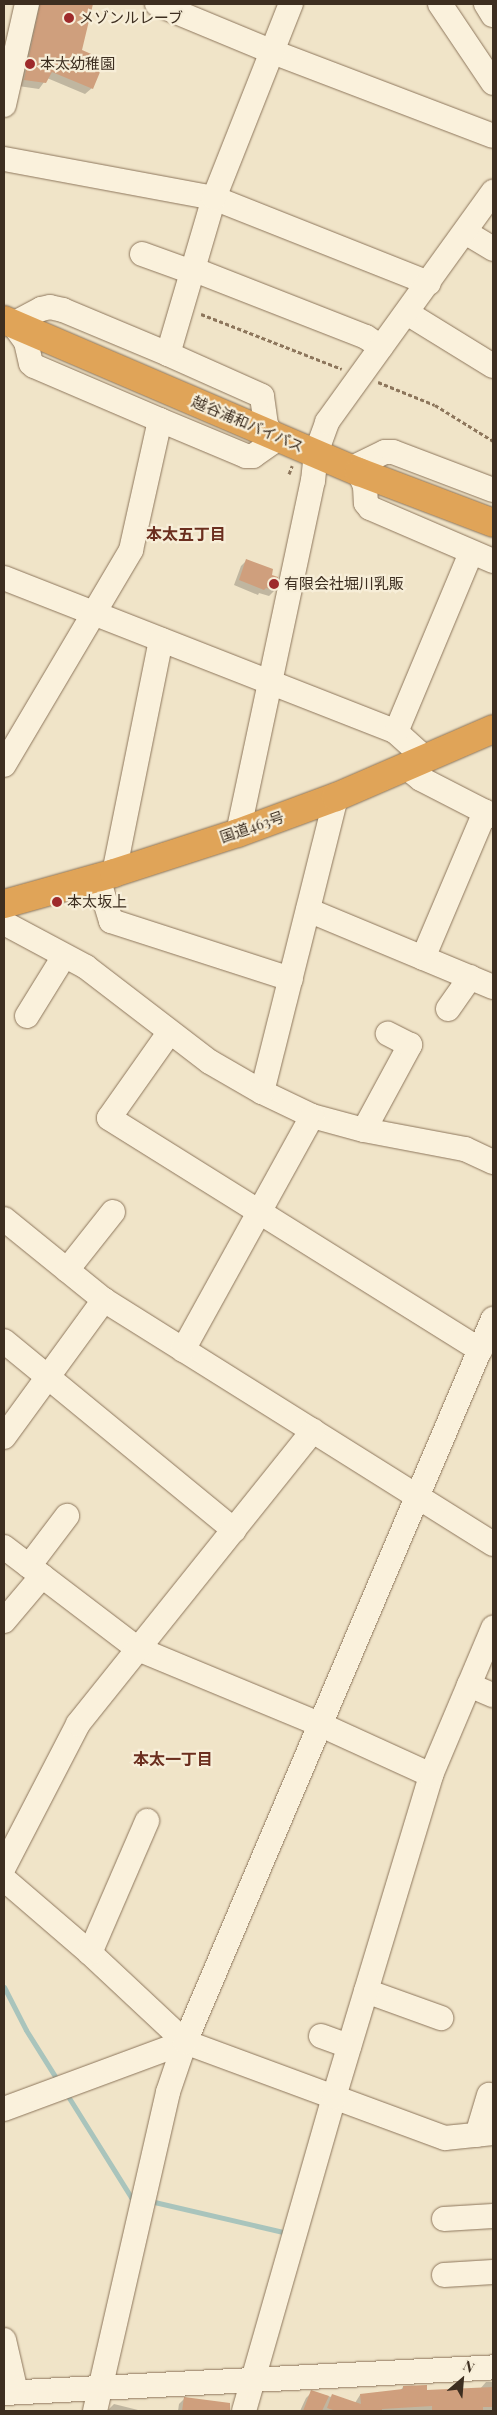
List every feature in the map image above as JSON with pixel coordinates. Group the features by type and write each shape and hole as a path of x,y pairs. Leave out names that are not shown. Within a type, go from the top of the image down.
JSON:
{"highway":[{"name":"越谷浦和バイパス","path":"8,322 353,469 493,523"},
{"name":"国道463号","path":"4,904 106,875 238,833 336,797 493,729"}],"street":[{"path":"4,105 27,4"},
{"path":"157,4 273,52 493,136"},
{"path":"168,354 214,198 273,52 290,4"},
{"path":"440,4 493,83"},
{"path":"486,4 493,15"},
{"path":"4,159 214,198 430,283"},
{"path":"238,833 313,482 316,453 330,416 430,283 493,192"},
{"path":"465,232 493,249"},
{"path":"142,254 192,272 200,272 366,337 381,347"},
{"path":"50,307 62,310 168,354 262,396 266,425 278,436 273,442 253,456 246,456 160,420 34,366 26,342 8,322 50,307"},
{"path":"407,313 493,366"},
{"path":"4,765 131,550 160,420"},
{"path":"396,732 482,557 370,508 366,503 365,486 353,469 385,452 393,452 493,490"},
{"path":"4,578 396,732 415,762 420,779 489,814 423,958"},
{"path":"161,640 106,875 111,921 291,979"},
{"path":"262,1092 336,797"},
{"path":"308,910 493,987"},
{"path":"4,923 86,967 169,1033 210,1062 262,1092 312,1116 364,1130 464,1149 493,1162"},
{"path":"27,1016 64,956"},
{"path":"448,1009 470,977"},
{"path":"169,1033 109,1118 480,1350"},
{"path":"364,1130 410,1045 388,1034"},
{"path":"183,1350 312,1116"},
{"path":"67,1270 112,1212"},
{"path":"4,1219 104,1300 493,1544"},
{"path":"4,1437 104,1300"},
{"path":"96,2411 168,2092 185,2042 493,1319"},
{"path":"4,1341 234,1530"},
{"path":"4,1867 78,1724 313,1431"},
{"path":"4,1620 67,1516"},
{"path":"4,1547 138,1650 319,1724 431,1775"},
{"path":"244,2411 334,2097 431,1775 493,1628"},
{"path":"469,1685 493,1695"},
{"path":"90,1953 147,1821"},
{"path":"4,1880 90,1953 185,2042 446,2138 485,2134 489,2095"},
{"path":"366,1991 441,2018"},
{"path":"321,2036 349,2046"},
{"path":"4,2109 185,2042"},
{"path":"444,2219 493,2216"},
{"path":"444,2275 493,2272"},
{"path":"4,2340 10,2393 493,2368"}],"path":[{"path":"178,320 184,321 188,309 361,375 435,405 493,441"}],"building":[{"path":"40,4 93,4 82,50 105,60 93,89 52,72 46,83 24,80"},
{"path":"246,559 273,569 272,575 278,577 275,591 266,588 264,590 239,580"},
{"path":"427,2385 427,2390 493,2387 493,2407 483,2407 483,2411 432,2411 432,2406 382,2409 382,2411 336,2411 327,2408 332,2394 361,2404 360,2394 403,2389 403,2386"},
{"path":"311,2390 329,2396 322,2411 303,2411"},
{"path":"184,2397 230,2403 230,2411 182,2411"}],"waterway":[{"path":"4,1987 26,2030 58,2081"},
{"path":"66,2093 131,2197 137,2198"},
{"path":"150,2201 287,2233"}],"place":[{"name":"メゾンルレーブ","path":"69,18"},
{"name":"本太幼稚園","path":"30,64"},
{"name":"有限会社堀川乳販","path":"274,584"},
{"name":"本太坂上","path":"57,902"}],"district":[{"name":"本太五丁目","path":"186,534"},
{"name":"本太一丁目","path":"173,1759"}]}
